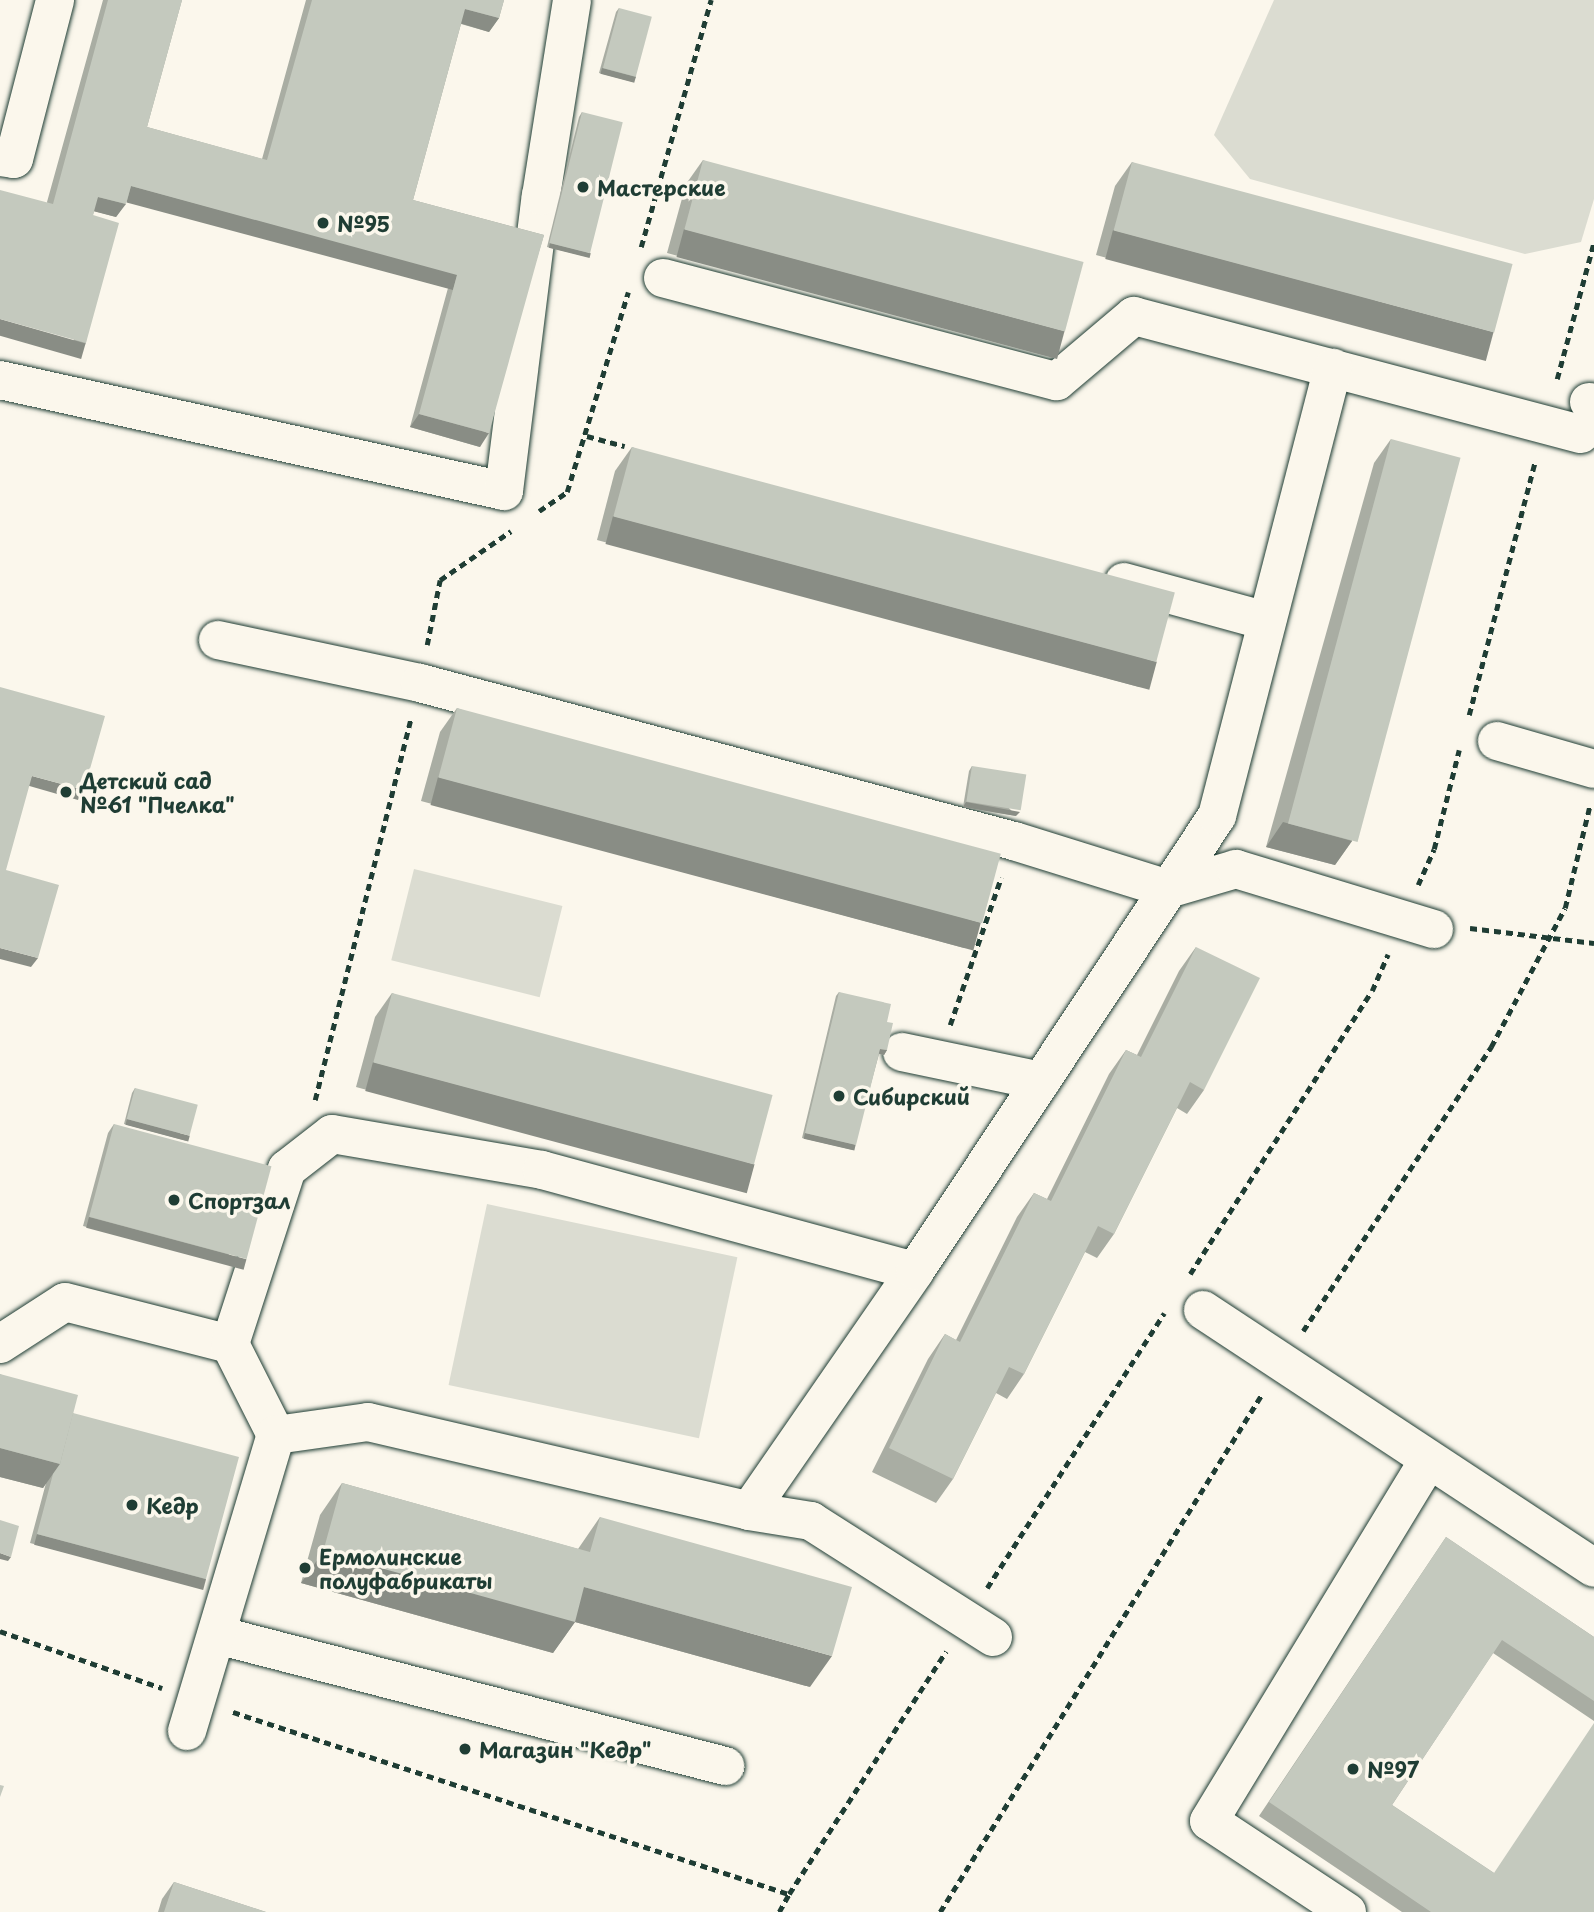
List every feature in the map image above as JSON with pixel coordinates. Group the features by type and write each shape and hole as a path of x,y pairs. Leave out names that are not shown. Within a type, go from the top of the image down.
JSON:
{"lane":[{"path":"0,157 14,159 55,0"},
{"path":"0,380 504,491 572,0"},
{"path":"663,278 1057,381 1134,316 1333,368 1577,416"},
{"path":"749,1511 915,1271 1217,816 1333,368"},
{"path":"1093,574 1267,621"},
{"path":"218,640 420,683 1014,841 1168,889 1236,869 1433,925"},
{"path":"1474,738 1594,769"},
{"path":"920,1056 1041,1081"},
{"path":"192,1716 276,1435 230,1344 287,1169 332,1134 542,1171 915,1271"},
{"path":"1186,1299 1594,1568"},
{"path":"0,1345 65,1302 230,1344"},
{"path":"276,1435 368,1422 749,1511 811,1521 980,1628"},
{"path":"1347,1912 1209,1821 1429,1461"},
{"path":"217,1635 724,1766"}],"path":[{"path":"779,1912 789,1894 980,1628 1186,1299 1372,991 1433,925 1434,849 1474,738 1577,416 1594,242"},
{"path":"587,436 625,446"},
{"path":"920,1056 1014,841"},
{"path":"1433,925 1594,943"},
{"path":"319,1080 344,984"},
{"path":"0,1631 192,1716 789,1894"}],"shaded area":[{"path":"1274,0 1594,0 1594,199 1581,242 1525,254 1250,179 1214,135"},
{"path":"414,869 562,906 540,997 391,960"},
{"path":"487,1204 737,1257 699,1438 449,1385"}],"building":[{"name":"№95","path":"108,0 182,0 147,127 267,160 312,0 504,0 499,18 465,9 413,200 544,235 489,433 419,414 457,275 131,186 126,204 98,197 93,215 119,223 86,343 0,319 0,190 53,204"},
{"path":"619,8 652,17 636,77 603,68"},
{"name":"Мастерские","path":"582,112 623,122 590,253 549,243"},
{"path":"703,160 1084,262 1065,332 684,230"},
{"path":"1132,162 1513,264 1494,333 1114,231"},
{"path":"1391,439 1461,458 1358,842 1288,823"},
{"path":"632,447 1175,592 1156,662 613,517"},
{"path":"0,687 105,716 84,790 32,776 6,870 59,885 38,958 0,948"},
{"path":"457,708 1001,854 982,923 438,778"},
{"path":"972,766 1026,775 1021,810 966,802"},
{"path":"1196,947 1260,978 1204,1090 1190,1082 1114,1234 1098,1226 1024,1374 1009,1367 953,1479 889,1448 945,1334 960,1342 1034,1193 1051,1201 1126,1050 1141,1057"},
{"name":"Сибирский","path":"839,992 891,1004 887,1022 893,1023 887,1050 880,1049 856,1145 805,1133"},
{"path":"392,993 773,1095 754,1165 373,1063"},
{"path":"135,1088 198,1105 190,1136 127,1119"},
{"name":"Спортзал","path":"114,1124 271,1166 247,1259 89,1217"},
{"path":"0,1374 78,1395 60,1464 0,1448"},
{"name":"Кедр","path":"73,1413 239,1457 206,1579 37,1534"},
{"path":"342,1483 590,1552 600,1517 852,1587 832,1656 584,1587 575,1622 323,1552"},
{"path":"0,1520 19,1526 11,1557 0,1553"},
{"name":"№97","path":"1446,1537 1594,1637 1594,1701 1502,1640 1392,1805 1494,1873 1594,1723 1594,1912 1431,1912 1269,1802"},
{"path":"174,1882 266,1912 164,1912"}],"place":[{"name":"Мастерские","path":"583,187"},
{"name":"№95","path":"323,223"},
{"name":"Детский сад №61 \"Пчелка\"","path":"66,792"},
{"name":"Сибирский","path":"839,1096"},
{"name":"Спортзал","path":"174,1200"},
{"name":"Кедр","path":"132,1505"},
{"name":"Ермолинские полуфабрикаты","path":"305,1568"},
{"name":"Магазин \"Кедр\"","path":"465,1749"},
{"name":"№97","path":"1353,1769"}]}
